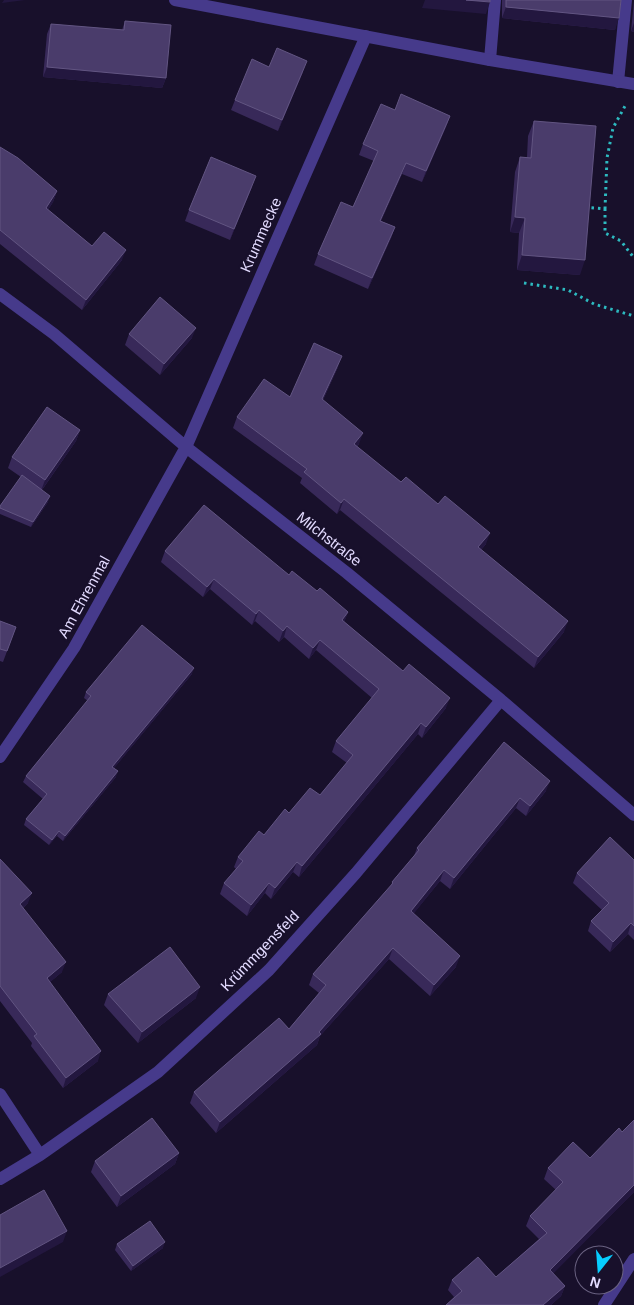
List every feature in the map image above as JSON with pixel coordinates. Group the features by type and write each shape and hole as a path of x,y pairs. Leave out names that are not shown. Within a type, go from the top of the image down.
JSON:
{"street":[{"path":"175,0 490,60 634,84"},
{"path":"490,60 495,0"},
{"path":"618,82 626,0"},
{"name":"Krummecke","path":"186,447 366,36"},
{"name":"Milchstraße","path":"0,294 54,334 186,447 347,573 501,700 634,815"},
{"name":"Am Ehrenmal","path":"0,757 74,648 186,447"},
{"name":"Krümmgensfeld","path":"0,1179 40,1155 158,1072 269,970 356,873 501,700"},
{"path":"0,1094 40,1155"},
{"path":"604,1305 634,1259"}],"path":[{"path":"625,105 613,128 607,158 605,233 620,241 634,258"},
{"path":"585,207 605,209"},
{"path":"524,283 568,290 594,304 634,316"}],"building":[{"path":"466,0 490,0 490,2"},
{"path":"506,0 621,0 619,18 506,7"},
{"path":"125,21 171,25 166,78 47,67 51,24 124,30"},
{"path":"277,48 307,61 282,120 235,100 252,59 269,67"},
{"path":"401,94 450,116 426,171 406,163 380,221 395,227 372,278 318,254 341,202 353,207 378,151 363,144 381,104 395,110"},
{"path":"534,121 596,126 585,260 522,255 525,218 515,217 520,157 531,158"},
{"path":"0,147 18,158 57,191 46,208 92,246 104,232 126,250 86,300 0,230"},
{"path":"211,157 256,176 234,229 189,210"},
{"path":"160,297 196,328 164,364 129,334"},
{"path":"314,343 342,356 322,399 363,433 354,444 401,482 406,477 438,504 445,496 490,533 478,547 568,621 538,657 344,499 341,503 304,472 307,469 237,417 264,379 290,397"},
{"path":"47,407 80,430 45,480 12,457"},
{"path":"22,475 50,496 33,522 0,508"},
{"path":"204,505 289,575 292,571 317,591 320,588 348,612 342,620 403,671 409,664 450,698 426,727 421,723 302,866 297,862 275,888 269,883 251,905 224,883 243,861 238,857 259,831 264,835 285,809 289,813 310,788 320,795 353,755 336,741 379,689 320,640 313,648 287,626 283,631 259,610 256,614 214,579 207,587 165,551"},
{"path":"0,621 16,627 7,651 0,649"},
{"path":"142,625 194,668 112,767 118,771 65,836 59,831 52,840 26,819 47,794 26,776 91,696 86,692"},
{"path":"504,742 550,781 530,806 520,798 454,878 444,870 411,911 460,956 434,985 393,948 319,1032 321,1034 220,1122 194,1092 279,1018 289,1029 326,985 313,974 393,883 419,850 417,848"},
{"path":"610,837 634,860 634,926 631,923 613,942 591,921 609,903 577,873"},
{"path":"0,859 32,893 20,904 66,962 47,978 101,1051 66,1078 34,1036 37,1034 0,986"},
{"path":"170,947 200,987 142,1032 108,994"},
{"path":"152,1118 179,1153 121,1196 95,1161"},
{"path":"634,1120 634,1185 550,1270 565,1286 543,1305 446,1305 462,1291 452,1280 478,1257 496,1277 547,1233 530,1216 563,1182 548,1168 573,1142 590,1158 619,1128 622,1132"},
{"path":"44,1190 67,1231 0,1268 0,1215"},
{"path":"150,1221 165,1242 133,1266 117,1244"}]}
